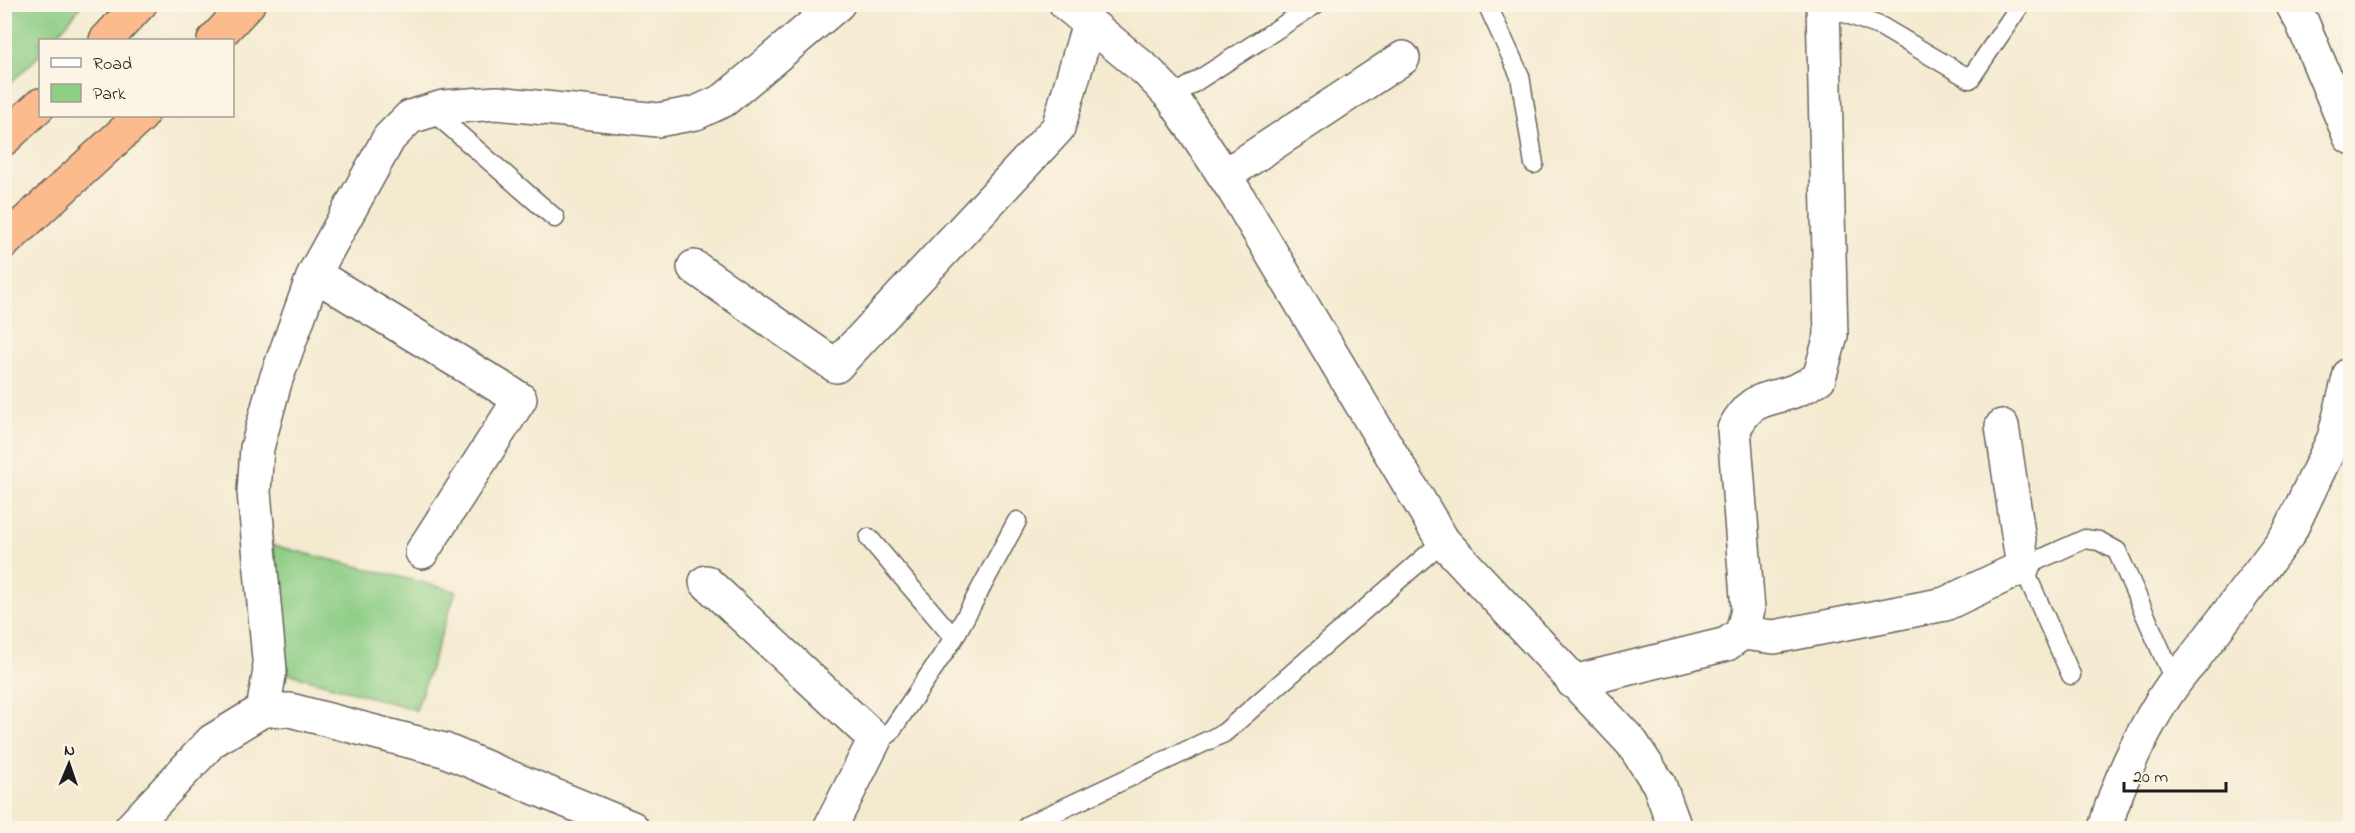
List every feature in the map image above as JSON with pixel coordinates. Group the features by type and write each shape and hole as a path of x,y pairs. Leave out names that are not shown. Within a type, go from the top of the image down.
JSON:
{"highway":[{"path":"107,39 140,4"},
{"path":"215,39 248,4"},
{"path":"4,139 39,106"},
{"path":"4,242 140,117"}],"street":[{"path":"263,710 270,670 254,492 257,448 275,382 314,274 389,138 410,117 443,107 497,103 658,120 696,114 724,100 838,4"},
{"path":"1573,682 1727,644 1742,633 1748,610 1734,429 1742,414 1760,400 1798,390 1819,378 1831,336 1823,4"},
{"path":"2292,4 2302,22 2350,137"},
{"path":"694,267 836,366 1058,128 1078,14 1147,71 1172,97 1224,176 1443,541 1632,743 1659,784 1675,828"},
{"path":"1224,176 1403,58"},
{"path":"314,274 520,399 422,552"},
{"path":"2105,828 2129,763 2174,680 2192,662 2289,533 2334,438 2350,374"},
{"path":"1742,633 1774,637 1945,604 2023,567 2002,426"},
{"path":"706,582 875,740 830,828"},
{"path":"131,828 212,741 263,710 290,710 444,750 632,828"}],"lane":[{"path":"1172,97 1316,4"},
{"path":"1487,4 1520,76 1534,164"},
{"path":"1823,4 1882,27 1970,79 2021,4"},
{"path":"431,110 555,218"},
{"path":"875,740 889,734 954,638 1017,521"},
{"path":"869,538 954,638"},
{"path":"2071,675 2023,567 2085,539 2099,541 2117,551 2174,680"},
{"path":"1028,828 1028,825 1224,733 1443,541"}],"green space":[{"path":"5,4 82,5 54,39 39,39 39,56 5,88"},
{"path":"268,544 456,591 416,710 280,671"}]}
